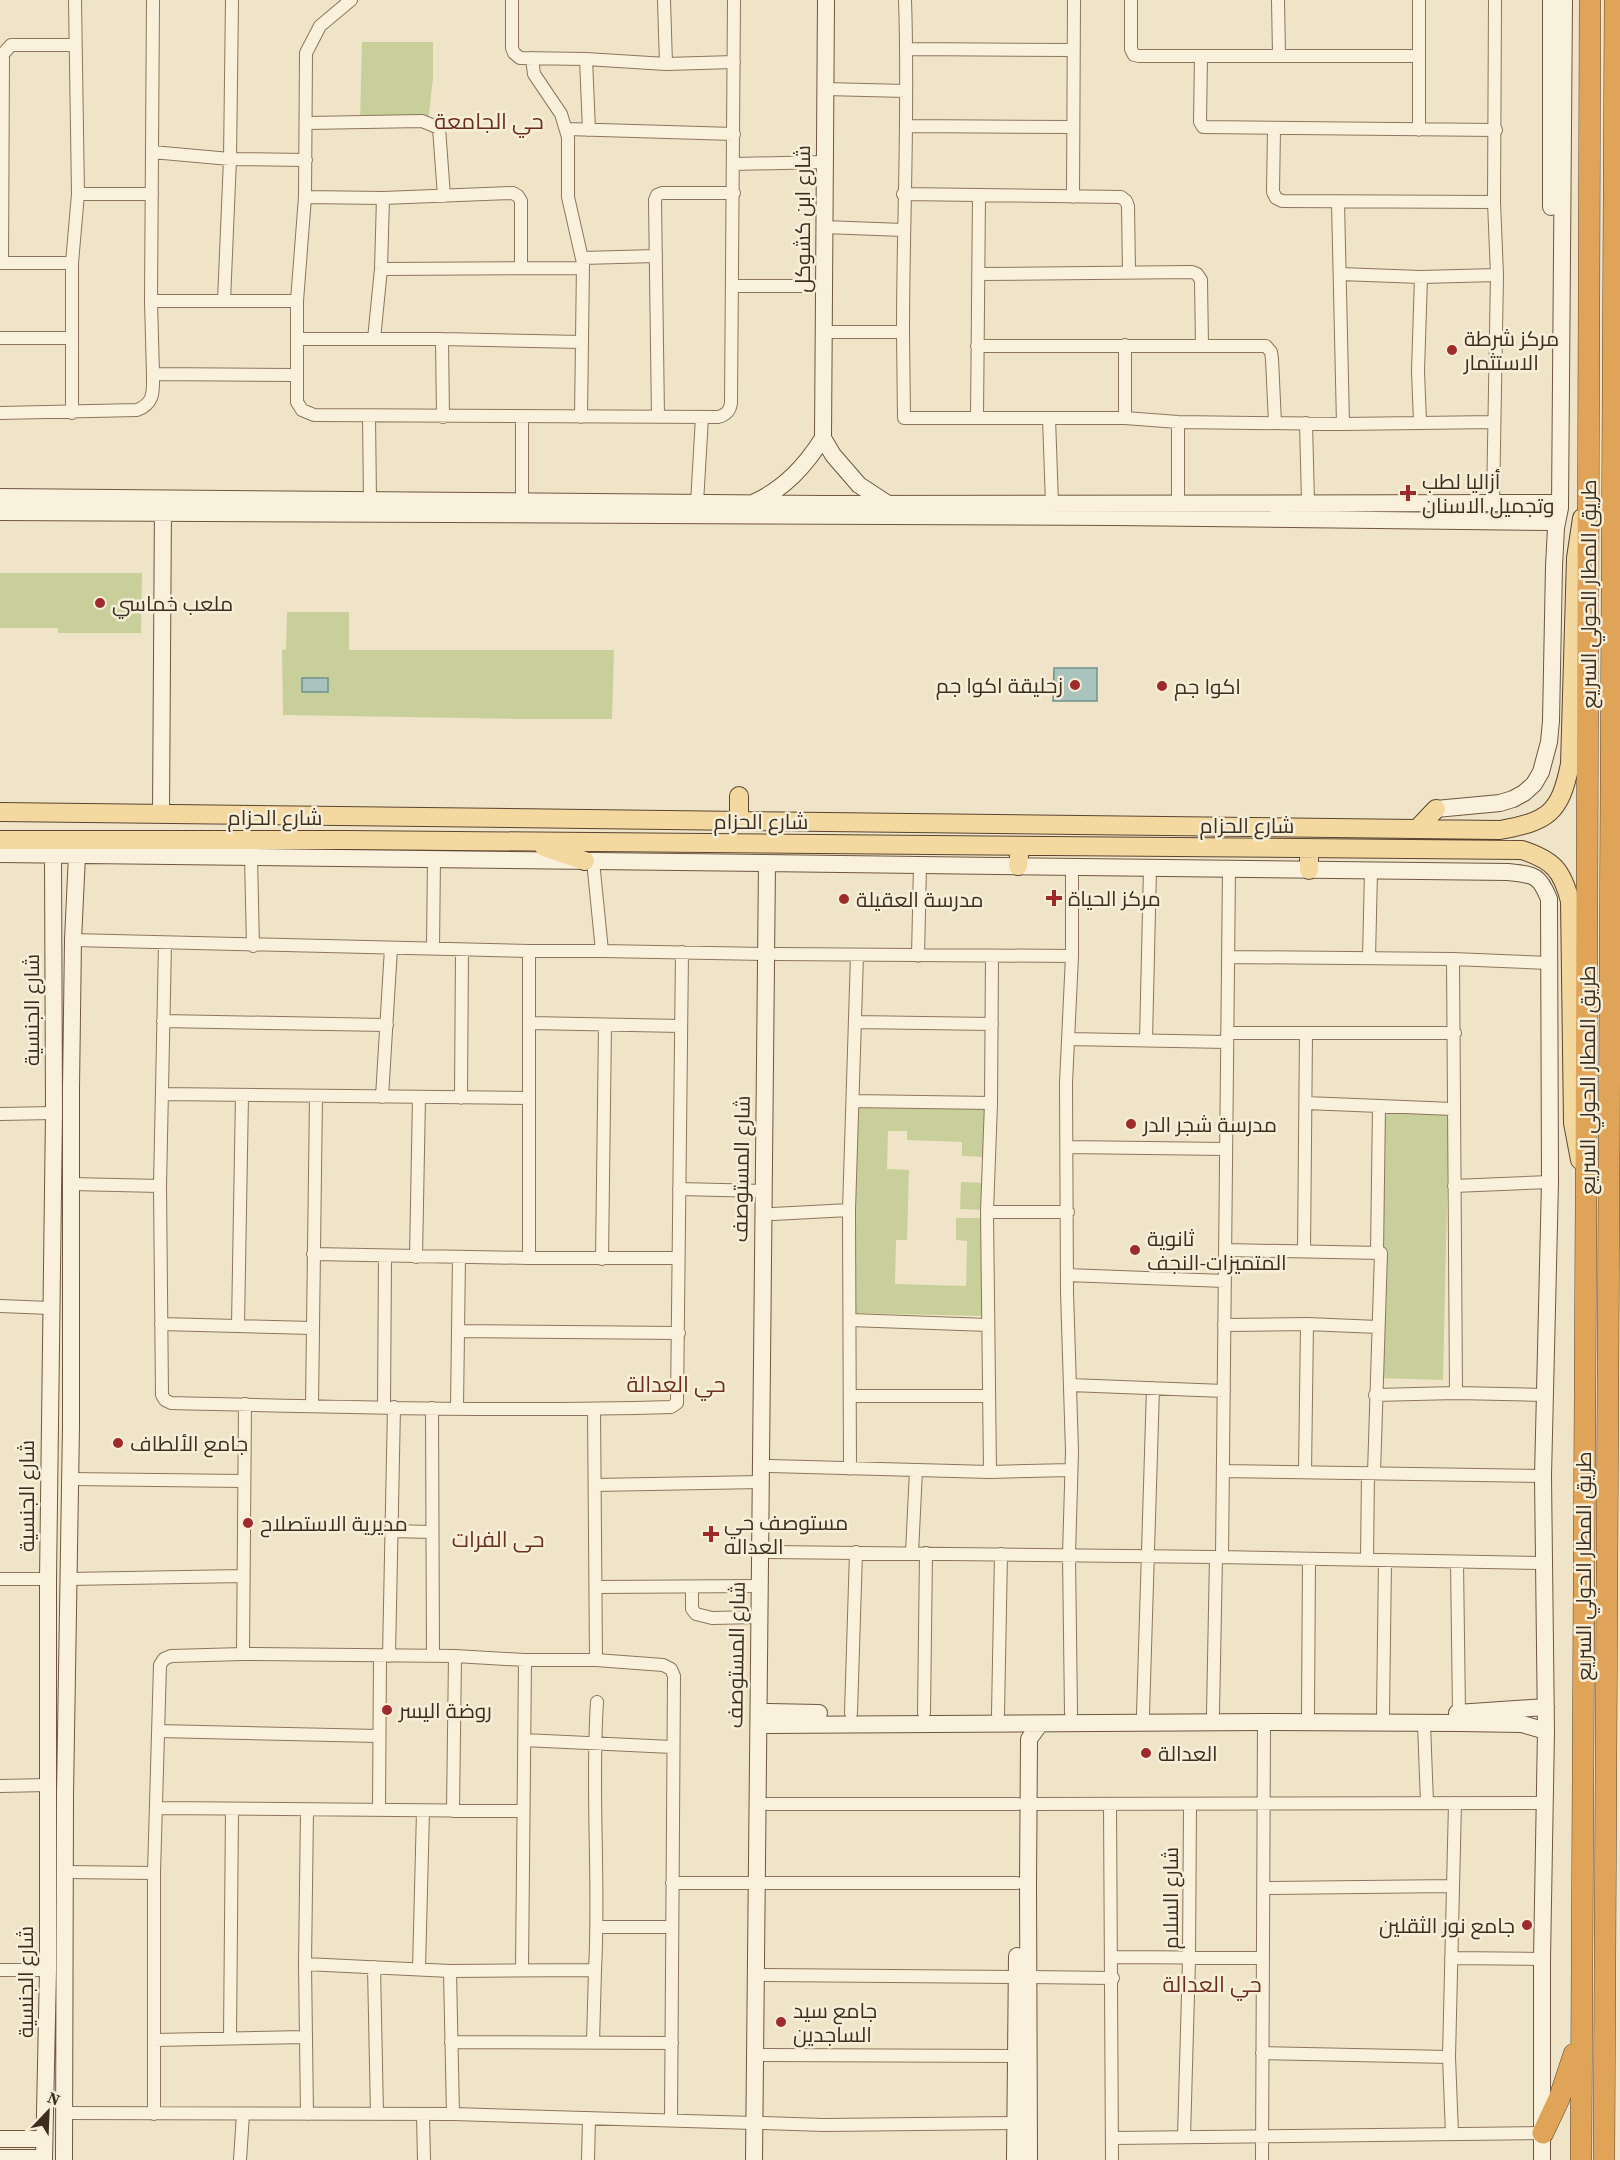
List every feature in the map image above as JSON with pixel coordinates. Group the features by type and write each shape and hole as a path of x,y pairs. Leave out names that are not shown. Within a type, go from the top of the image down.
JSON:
{"highway":[{"name":"طريق المطار الحولي السريع","path":"1581,2160 1590,0"},
{"name":"طريق المطار الحولي السريع","path":"1604,2160 1615,0"},
{"path":"1582,1685 1592,1693 1599,1693 1607,1687"},
{"path":"1583,1720 1586,1716 1596,1714 1606,1720"},
{"path":"1543,2133 1569,2070 1581,2027"}],"main road":[{"name":"شارع الحزام","path":"0,812 1500,830 1530,825 1544,818 1557,805 1565,786 1570,764 1576,558 1579,527 1589,490"},
{"path":"739,796 739,820"},
{"path":"1417,829 1436,809"},
{"path":"301,815 309,818 314,828 311,835 304,840"},
{"path":"346,816 339,820 336,831 340,837 347,840"},
{"path":"868,822 876,827 879,833 877,839 868,844"},
{"path":"911,823 905,825 901,834 905,842 911,844"},
{"name":"شارع الحزام","path":"0,840 347,840 1522,850 1541,856 1558,869 1570,901 1573,1123 1586,1200"},
{"path":"528,842 589,861"},
{"path":"1018,866 1020,846"},
{"path":"1308,870 1310,848"}],"street":[{"path":"72,413 72,263 78,194 75,0"},
{"path":"0,413 137,410 145,407 153,396 151,301 153,0"},
{"path":"224,301 230,159 232,0"},
{"path":"351,0 320,26 306,53 305,197 297,302 296,375 297,402 306,413 314,416 702,417 722,416 727,412 731,406 734,0"},
{"path":"512,0 513,51 520,58 666,64 734,62"},
{"path":"664,0 666,64"},
{"name":"شارع ابن كشوكل","path":"823,438 826,0"},
{"path":"905,0 907,49 903,194 904,418 1125,418 1178,422 1343,424 1494,422"},
{"path":"1073,197 1074,0"},
{"path":"1131,0 1131,49 1134,55 1419,56"},
{"path":"1278,0 1279,55"},
{"path":"1419,0 1419,130"},
{"path":"1493,503 1497,275 1494,202 1495,0"},
{"path":"1436,809 1500,803 1524,793 1541,772 1549,742 1554,525 1551,503 1551,0"},
{"path":"1554,525 1560,508 1564,0"},
{"path":"72,263 1,263 1,116 2,63 6,48 11,45 75,45"},
{"path":"907,49 1073,50"},
{"path":"1201,56 1200,122 1203,128 1496,130"},
{"path":"532,58 534,74 561,114 567,129 569,205 582,263 581,417"},
{"path":"586,59 589,130"},
{"path":"825,89 906,91"},
{"path":"307,123 422,121 440,128 444,196"},
{"path":"906,126 1073,127"},
{"path":"567,129 734,134"},
{"path":"1274,129 1273,192 1276,198 1282,201 1494,202"},
{"path":"153,152 230,159 306,160"},
{"path":"734,164 825,162"},
{"path":"305,197 383,198 510,193 518,196 521,204 521,267"},
{"path":"658,417 655,200 657,195 662,193 734,193"},
{"path":"78,194 152,194"},
{"path":"903,194 1121,197 1128,206 1129,272"},
{"path":"977,418 979,195"},
{"path":"374,339 381,269 383,198"},
{"path":"1338,202 1343,424"},
{"path":"824,227 903,230"},
{"path":"381,269 521,267 656,256"},
{"path":"978,274 1192,272 1197,274 1201,280 1202,345"},
{"path":"1341,274 1421,277 1497,275"},
{"path":"1420,422 1418,371 1421,277"},
{"path":"733,286 824,286"},
{"path":"151,301 297,302"},
{"path":"824,332 903,332"},
{"path":"0,338 72,338"},
{"path":"297,339 582,342"},
{"path":"442,339 443,417"},
{"path":"1125,345 1125,418"},
{"path":"977,346 1266,346 1271,352 1272,359 1275,423"},
{"path":"153,375 296,375"},
{"path":"369,416 370,500"},
{"path":"522,417 522,501"},
{"path":"698,503 702,417"},
{"path":"1048,418 1052,504"},
{"path":"1178,422 1178,504"},
{"path":"1306,423 1308,502"},
{"path":"753,503 772,494 782,486 810,458 823,438 833,455 859,485 888,504"},
{"path":"0,498 163,505 1443,512 1493,503 1551,503"},
{"path":"0,512 370,500 522,501 594,508 698,503 1052,504 1115,510 1178,504 1308,502 1443,512 1554,525"},
{"path":"161,814 163,505"},
{"path":"36,840 53,854"},
{"path":"77,855 89,840"},
{"path":"0,854 1508,872 1530,875 1542,882 1549,898 1550,1182 1543,1476 1546,1731 1542,1959 1542,2160"},
{"name":"شارع الجنسية","path":"44,2159 48,1970 49,1423 54,1113 53,854"},
{"name":"شارع الجنسية","path":"64,2160 73,940 77,855"},
{"path":"251,857 253,946"},
{"path":"433,949 434,859"},
{"path":"589,861 602,951"},
{"name":"شارع المستوصف","path":"762,1828 766,1804 770,1552 764,1191 769,1125 772,863"},
{"path":"918,956 920,865"},
{"path":"1071,1713 1069,1555 1071,1470 1066,1083 1072,956 1072,867"},
{"path":"1146,1040 1150,868"},
{"path":"1213,1713 1223,1472 1229,869"},
{"path":"1369,958 1371,871"},
{"path":"73,940 462,950 1072,956"},
{"path":"165,944 160,1186 162,1395 171,1403 432,1408 594,1409 671,1407 678,1403 682,952"},
{"path":"382,1096 391,948"},
{"path":"461,1098 462,950"},
{"path":"529,951 529,1258"},
{"path":"850,1469 849,1210 857,955"},
{"path":"990,1472 987,1212 991,1103 992,956"},
{"path":"1228,957 1453,959 1549,963"},
{"path":"1453,959 1456,1393"},
{"path":"163,1021 387,1025"},
{"path":"855,1022 992,1024"},
{"path":"530,1023 681,1026"},
{"path":"602,1259 605,1025"},
{"path":"1068,1039 1146,1040 1306,1033 1455,1033"},
{"path":"1304,1251 1306,1033"},
{"path":"162,1094 529,1098"},
{"path":"238,1325 242,1095"},
{"path":"312,1406 316,1096"},
{"path":"416,1257 419,1097"},
{"path":"853,1101 991,1103"},
{"path":"1306,1103 1453,1109"},
{"path":"1377,1252 1379,1106"},
{"path":"0,1114 54,1113"},
{"name":"شارع المستوصف","path":"762,2160 758,2123 762,1828 759,1617 761,1482 774,1214 769,1125"},
{"path":"1067,1147 1226,1149"},
{"path":"1454,1186 1550,1182"},
{"path":"72,1184 160,1186"},
{"path":"679,1189 764,1191"},
{"path":"774,1214 849,1210"},
{"path":"987,1212 1068,1212"},
{"path":"1225,1250 1381,1253 1378,1378 1366,1560"},
{"path":"314,1254 416,1257 678,1258"},
{"path":"379,1810 378,1736 385,1656 391,1531 385,1256"},
{"path":"457,1408 459,1257"},
{"path":"1068,1275 1225,1281"},
{"path":"0,1306 50,1308"},
{"path":"849,1320 988,1326"},
{"path":"1224,1325 1307,1323 1378,1327"},
{"path":"1305,1472 1307,1323"},
{"path":"161,1324 312,1328"},
{"path":"458,1331 679,1333"},
{"path":"1070,1385 1224,1391"},
{"path":"1143,1719 1153,1388"},
{"path":"1376,1395 1456,1393 1544,1395"},
{"path":"850,1396 989,1396"},
{"path":"243,1654 245,1404"},
{"path":"432,1408 433,1656"},
{"path":"594,1409 596,1660"},
{"path":"49,1423 70,1426"},
{"path":"49,1448 70,1448"},
{"path":"770,1466 990,1472 1071,1470"},
{"path":"912,1553 916,1470"},
{"path":"1223,1472 1543,1476"},
{"path":"69,1479 244,1481"},
{"path":"595,1485 761,1482"},
{"path":"391,1531 432,1532"},
{"path":"770,1552 1544,1563"},
{"path":"851,1718 856,1552"},
{"path":"924,1713 926,1553"},
{"path":"1001,1554 1004,1719 1024,1739"},
{"path":"1308,1713 1310,1559"},
{"path":"1383,1714 1385,1560"},
{"path":"1457,1562 1459,1713"},
{"path":"68,1579 243,1576"},
{"path":"0,1579 48,1579"},
{"path":"596,1587 760,1586"},
{"path":"693,1587 692,1609 696,1614 712,1618 759,1617"},
{"path":"154,2114 154,1873 160,1665 164,1659 171,1656 243,1654 455,1656 525,1660 596,1660 663,1665 671,1669 674,1676 671,2120"},
{"path":"453,1811 455,1656"},
{"path":"522,1970 525,1660"},
{"path":"593,2042 597,1927 594,1744 597,1702"},
{"path":"851,1718 924,1713 1040,1724 1213,1713 1308,1713 1383,1714 1424,1724 1521,1717 1546,1707"},
{"path":"767,1719 1004,1719 1071,1713 1143,1719 1264,1722 1401,1719 1459,1713 1521,1717 1546,1731"},
{"path":"1262,2160 1264,1722"},
{"path":"1015,2160 1022,2122 1024,1739 1040,1724"},
{"path":"1424,1724 1427,1803"},
{"path":"159,1731 378,1736"},
{"path":"524,1740 672,1747"},
{"path":"0,1786 48,1785"},
{"path":"1452,2134 1449,2057 1455,1803"},
{"path":"766,1804 1544,1803"},
{"path":"1023,1804 1017,1883 1022,1977 1016,2056 1022,2122 1029,2160"},
{"path":"1110,1804 1113,1978 1112,2160"},
{"name":"شارع السلام","path":"1184,2137 1190,1804"},
{"path":"157,1808 523,1811"},
{"path":"230,2038 232,1809"},
{"path":"307,1810 305,1964 307,2114"},
{"path":"418,1969 423,1811"},
{"path":"65,1872 154,1873"},
{"path":"672,1882 1017,1883"},
{"path":"1263,1888 1453,1886"},
{"name":"شارع المستوصف","path":"754,2160 764,2055 765,1975 761,1926"},
{"path":"597,1927 672,1927"},
{"path":"1112,1957 1263,1958"},
{"path":"1451,1958 1542,1959"},
{"path":"305,1964 450,1971 594,1971"},
{"path":"374,1967 377,2114"},
{"path":"0,1970 48,1970"},
{"path":"450,1971 453,2114"},
{"path":"765,1975 1113,1978"},
{"path":"154,2040 306,2037"},
{"path":"452,2042 672,2043"},
{"path":"1262,2054 1449,2057"},
{"path":"764,2055 1016,2056"},
{"path":"46,2066 64,2067"},
{"path":"64,2113 453,2114 824,2125 1022,2122"},
{"path":"240,2160 243,2114"},
{"path":"423,2114 424,2160"},
{"path":"588,2160 589,2118"},
{"path":"1113,2138 1543,2133"},
{"path":"0,2139 44,2139"},
{"path":"0,2158 44,2159"}],"green space":[{"path":"362,42 433,42 433,78 428,122 360,121"},
{"name":"ملعب خماسي","path":"0,573 142,573 141,633 58,633 58,628 0,628"},
{"path":"287,612 349,612 349,650 614,650 612,719 283,715 282,650 286,649"},
{"path":"857,1105 987,1108 986,1157 962,1156 962,1142 907,1140 907,1131 888,1131 887,1169 909,1170 907,1240 896,1240 895,1284 966,1286 967,1241 956,1240 956,1218 984,1218 982,1316 853,1313"},
{"path":"1384,1110 1449,1111 1443,1380 1378,1378"},
{"path":"961,1182 985,1183 984,1210 960,1209"}],"water":[{"name":"زحليقة اكوا جم","path":"1054,668 1097,668 1097,701 1053,701"},
{"path":"302,678 328,678 328,692 302,692"}],"place":[{"name":"مركز شرطة الاستثمار","path":"1452,350"},
{"name":"أزاليا لطب وتجميل الاسنان","path":"1408,493"},
{"name":"ملعب خماسي","path":"100,603"},
{"name":"زحليقة اكوا جم","path":"1075,685"},
{"name":"اكوا جم","path":"1162,686"},
{"name":"مركز الحياة","path":"1054,898"},
{"name":"مدرسة العقيلة","path":"844,899"},
{"name":"مدرسة شجر الدر","path":"1131,1124"},
{"name":"ثانوية المتميزات-النجف","path":"1135,1250"},
{"name":"جامع الألطاف","path":"118,1443"},
{"name":"مديرية الاستصلاح","path":"248,1523"},
{"name":"مستوصف حي العداله","path":"711,1534"},
{"name":"روضة اليسر","path":"387,1710"},
{"name":"العدالة","path":"1146,1753"},
{"name":"جامع نور الثقلين","path":"1527,1925"},
{"name":"جامع سيد الساجدين","path":"781,2022"}],"district":[{"name":"حي الجامعة","path":"489,121"},
{"name":"حي العدالة","path":"676,1384"},
{"name":"حی الفرات","path":"498,1539"},
{"name":"حي العدالة","path":"1212,1984"}]}
